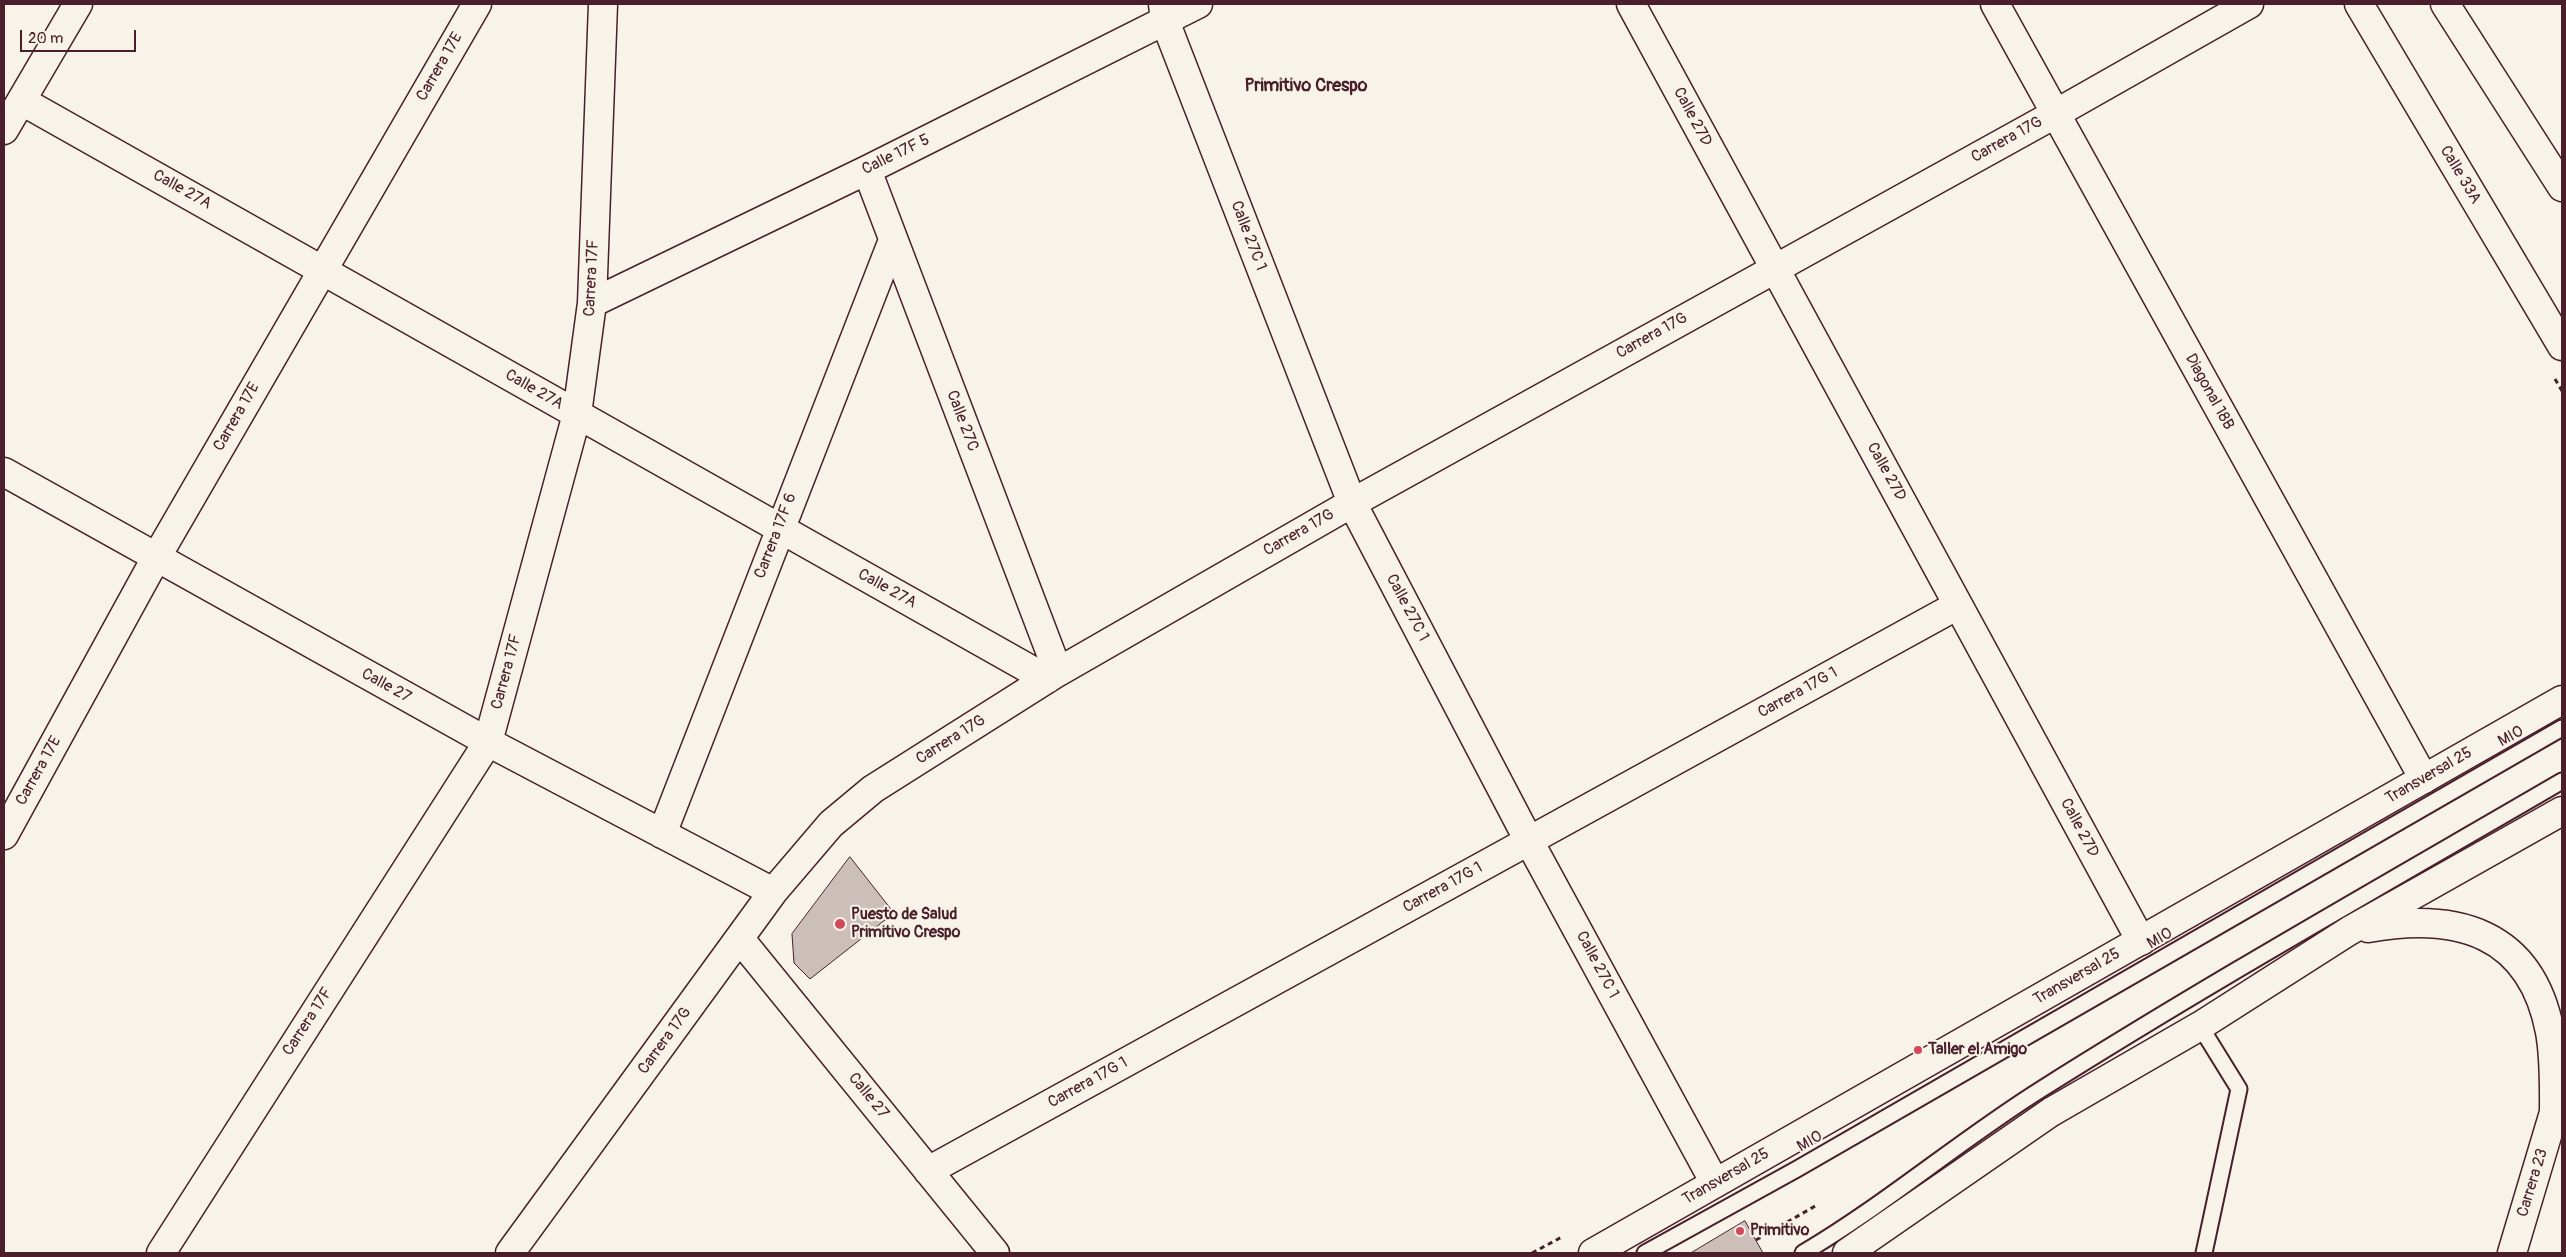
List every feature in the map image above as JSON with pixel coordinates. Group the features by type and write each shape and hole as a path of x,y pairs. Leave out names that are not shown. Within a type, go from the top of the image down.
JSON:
{"street":[{"path":"4,130 78,4"},
{"name":"Carrera 17E","path":"4,835 156,558 477,4"},
{"name":"Carrera 17F","path":"161,1253 488,742 577,414 592,303 603,4"},
{"name":"Calle 17F 5","path":"592,303 867,170 1164,12 1198,4"},
{"name":"Calle 27D","path":"1631,4 2141,941"},
{"name":"Diagonal 18B","path":"1995,4 2424,779"},
{"name":"Carrera 17G","path":"510,1253 773,892 810,846 852,805 873,789 1052,676 1352,503 2055,114 2249,4"},
{"name":"Calle 33A","path":"2359,4 2562,346"},
{"path":"2445,4 2562,186"},
{"name":"Calle 27C 1","path":"1164,12 1352,503 1529,841 1715,1183"},
{"name":"Calle 27A","path":"22,101 323,269 779,529 1052,676"},
{"name":"Calle 27C","path":"867,170 1052,676"},
{"name":"Carrera 17F 6","path":"662,834 779,529 893,240"},
{"name":"Calle 27","path":"4,472 488,742 773,892"},
{"name":"Carrera 17G 1","path":"928,1171 1958,605"},
{"name":"Transversal 25","path":"1592,1253 2562,700"},
{"path":"1847,1253 1986,1155 2051,1112 2200,1026 2349,931 2562,811"},
{"path":"2349,931 2407,922 2435,923 2465,928 2495,942 2508,952 2530,975 2546,1015 2553,1066 2554,1115"},
{"name":"Calle 27","path":"740,939 995,1253"},
{"name":"Carrera 23","path":"2512,1253 2562,1084"}],"lane":[{"name":"MIO","path":"1645,1253 1806,1164 2562,728"},
{"path":"1803,1253 1833,1236 1970,1137 2037,1092 2168,1010 2562,781"},
{"path":"2200,1026 2239,1089 2204,1253"}],"path":[{"path":"1756,1240 1817,1205"}],"building":[{"name":"Puesto de Salud Primitivo Crespo","path":"850,857 894,913 810,979 794,963 792,934"},
{"name":"Primitivo","path":"1745,1221 1763,1253 1691,1253"}],"place":[{"name":"Puesto de Salud Primitivo Crespo","path":"840,924"},
{"name":"Taller el Amigo","path":"1918,1050"},
{"name":"Primitivo","path":"1740,1231"}],"district":[{"name":"Primitivo Crespo","path":"1306,86"}]}
